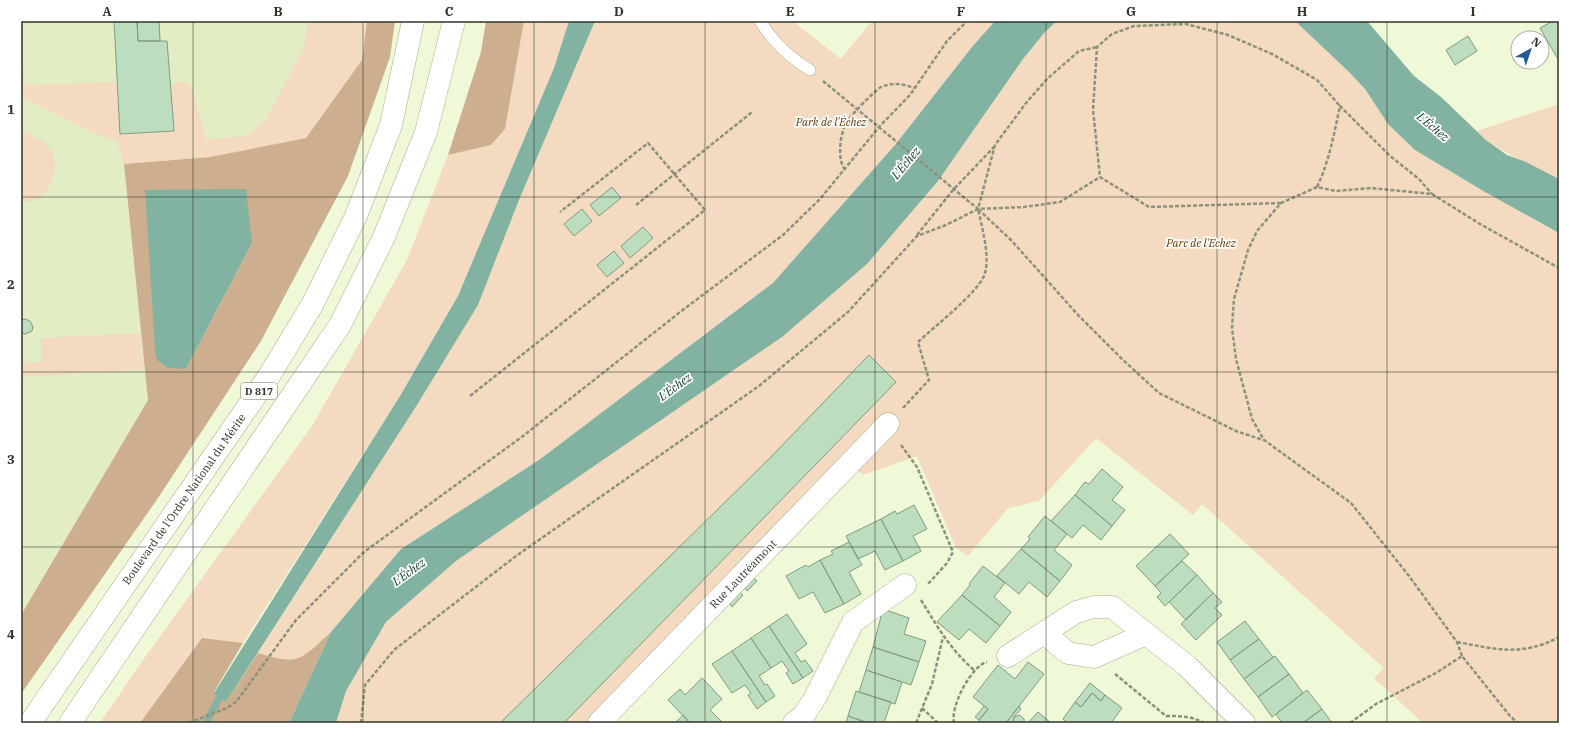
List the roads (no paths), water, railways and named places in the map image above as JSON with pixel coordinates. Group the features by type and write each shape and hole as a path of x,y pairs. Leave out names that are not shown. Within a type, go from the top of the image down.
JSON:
{"main road":[{"name":"Boulevard de l'Ordre National du Mérite","path":"30,723 269,376 312,305 356,216 391,125 413,21"},
{"name":"D 817","path":"70,723 340,324 384,237 426,132 454,21"},
{"name":"Rue Lautréamont","path":"599,723 888,424"},
{"path":"794,723 804,715 815,698 853,622 911,589"},
{"path":"1008,656 1076,612 1094,607 1112,607 1187,666 1244,723"},
{"path":"1044,633 1068,653 1094,657 1146,634"}],"lane":[{"path":"760,21 770,37 789,56 810,70"}],"water":[{"path":"569,21 595,21 519,200 478,305 417,405 226,702 214,693 400,396 458,296 554,68"},
{"name":"L'Échez","path":"995,21 1057,21 1045,32 1023,59 938,181 867,264 782,337 456,561 386,622 346,691 336,723 289,723 331,632 401,549 539,460 773,283 895,145 972,47"},
{"name":"L'Échez","path":"1295,21 1367,21 1414,76 1441,97 1486,140 1507,155 1526,162 1559,179 1559,233 1485,192 1415,150 1388,124 1365,89"},
{"path":"246,189 252,243 186,369 168,368 157,360 155,349 145,190"}],"waterway":[{"path":"206,723 223,690"}],"park label":[{"name":"Park de l'Échez","path":"831,122"},
{"name":"Parc de l'Echez","path":"1201,243"}]}
